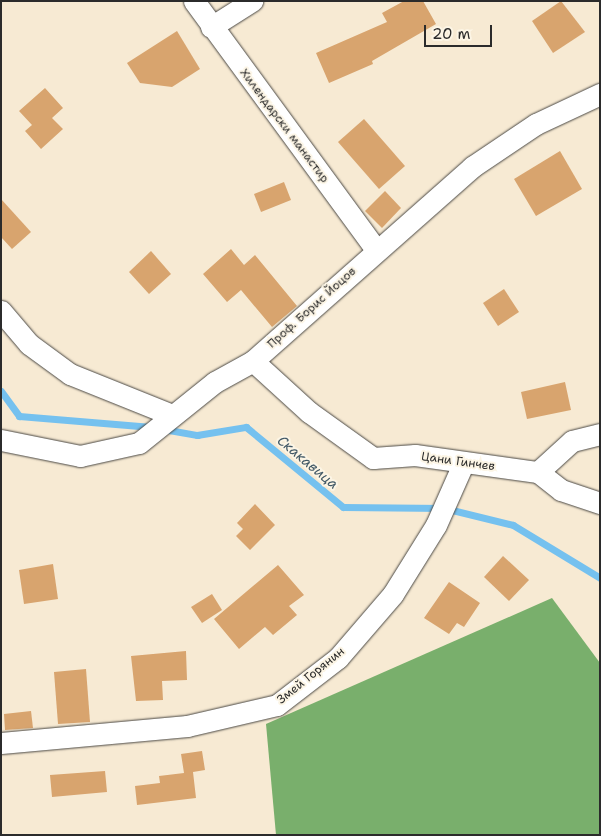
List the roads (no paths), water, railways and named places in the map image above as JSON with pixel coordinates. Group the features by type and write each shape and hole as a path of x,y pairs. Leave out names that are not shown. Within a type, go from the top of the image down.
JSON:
{"street":[{"name":"Хилендарски манастир","path":"194,1 210,27 376,250"},
{"path":"210,27 252,1"},
{"name":"Проф. Борис Йоцов","path":"1,440 80,456 139,443 215,382 253,360 472,167 536,124 600,94"},
{"path":"1,312 29,344 70,374 172,415"},
{"name":"Цани Гинчев","path":"253,360 309,412 373,458 415,455 462,464 538,472"},
{"path":"600,434 572,441 538,472 561,490 600,503"},
{"name":"Змей Горянин","path":"1,743 187,726 277,706 338,658 393,594 436,525 462,464"}],"waterway":[{"name":"Скакавица","path":"1,391 19,416 152,427"},
{"name":"Скакавица","path":"163,429 197,435 246,427 343,507 444,508 513,525 600,578"}]}
